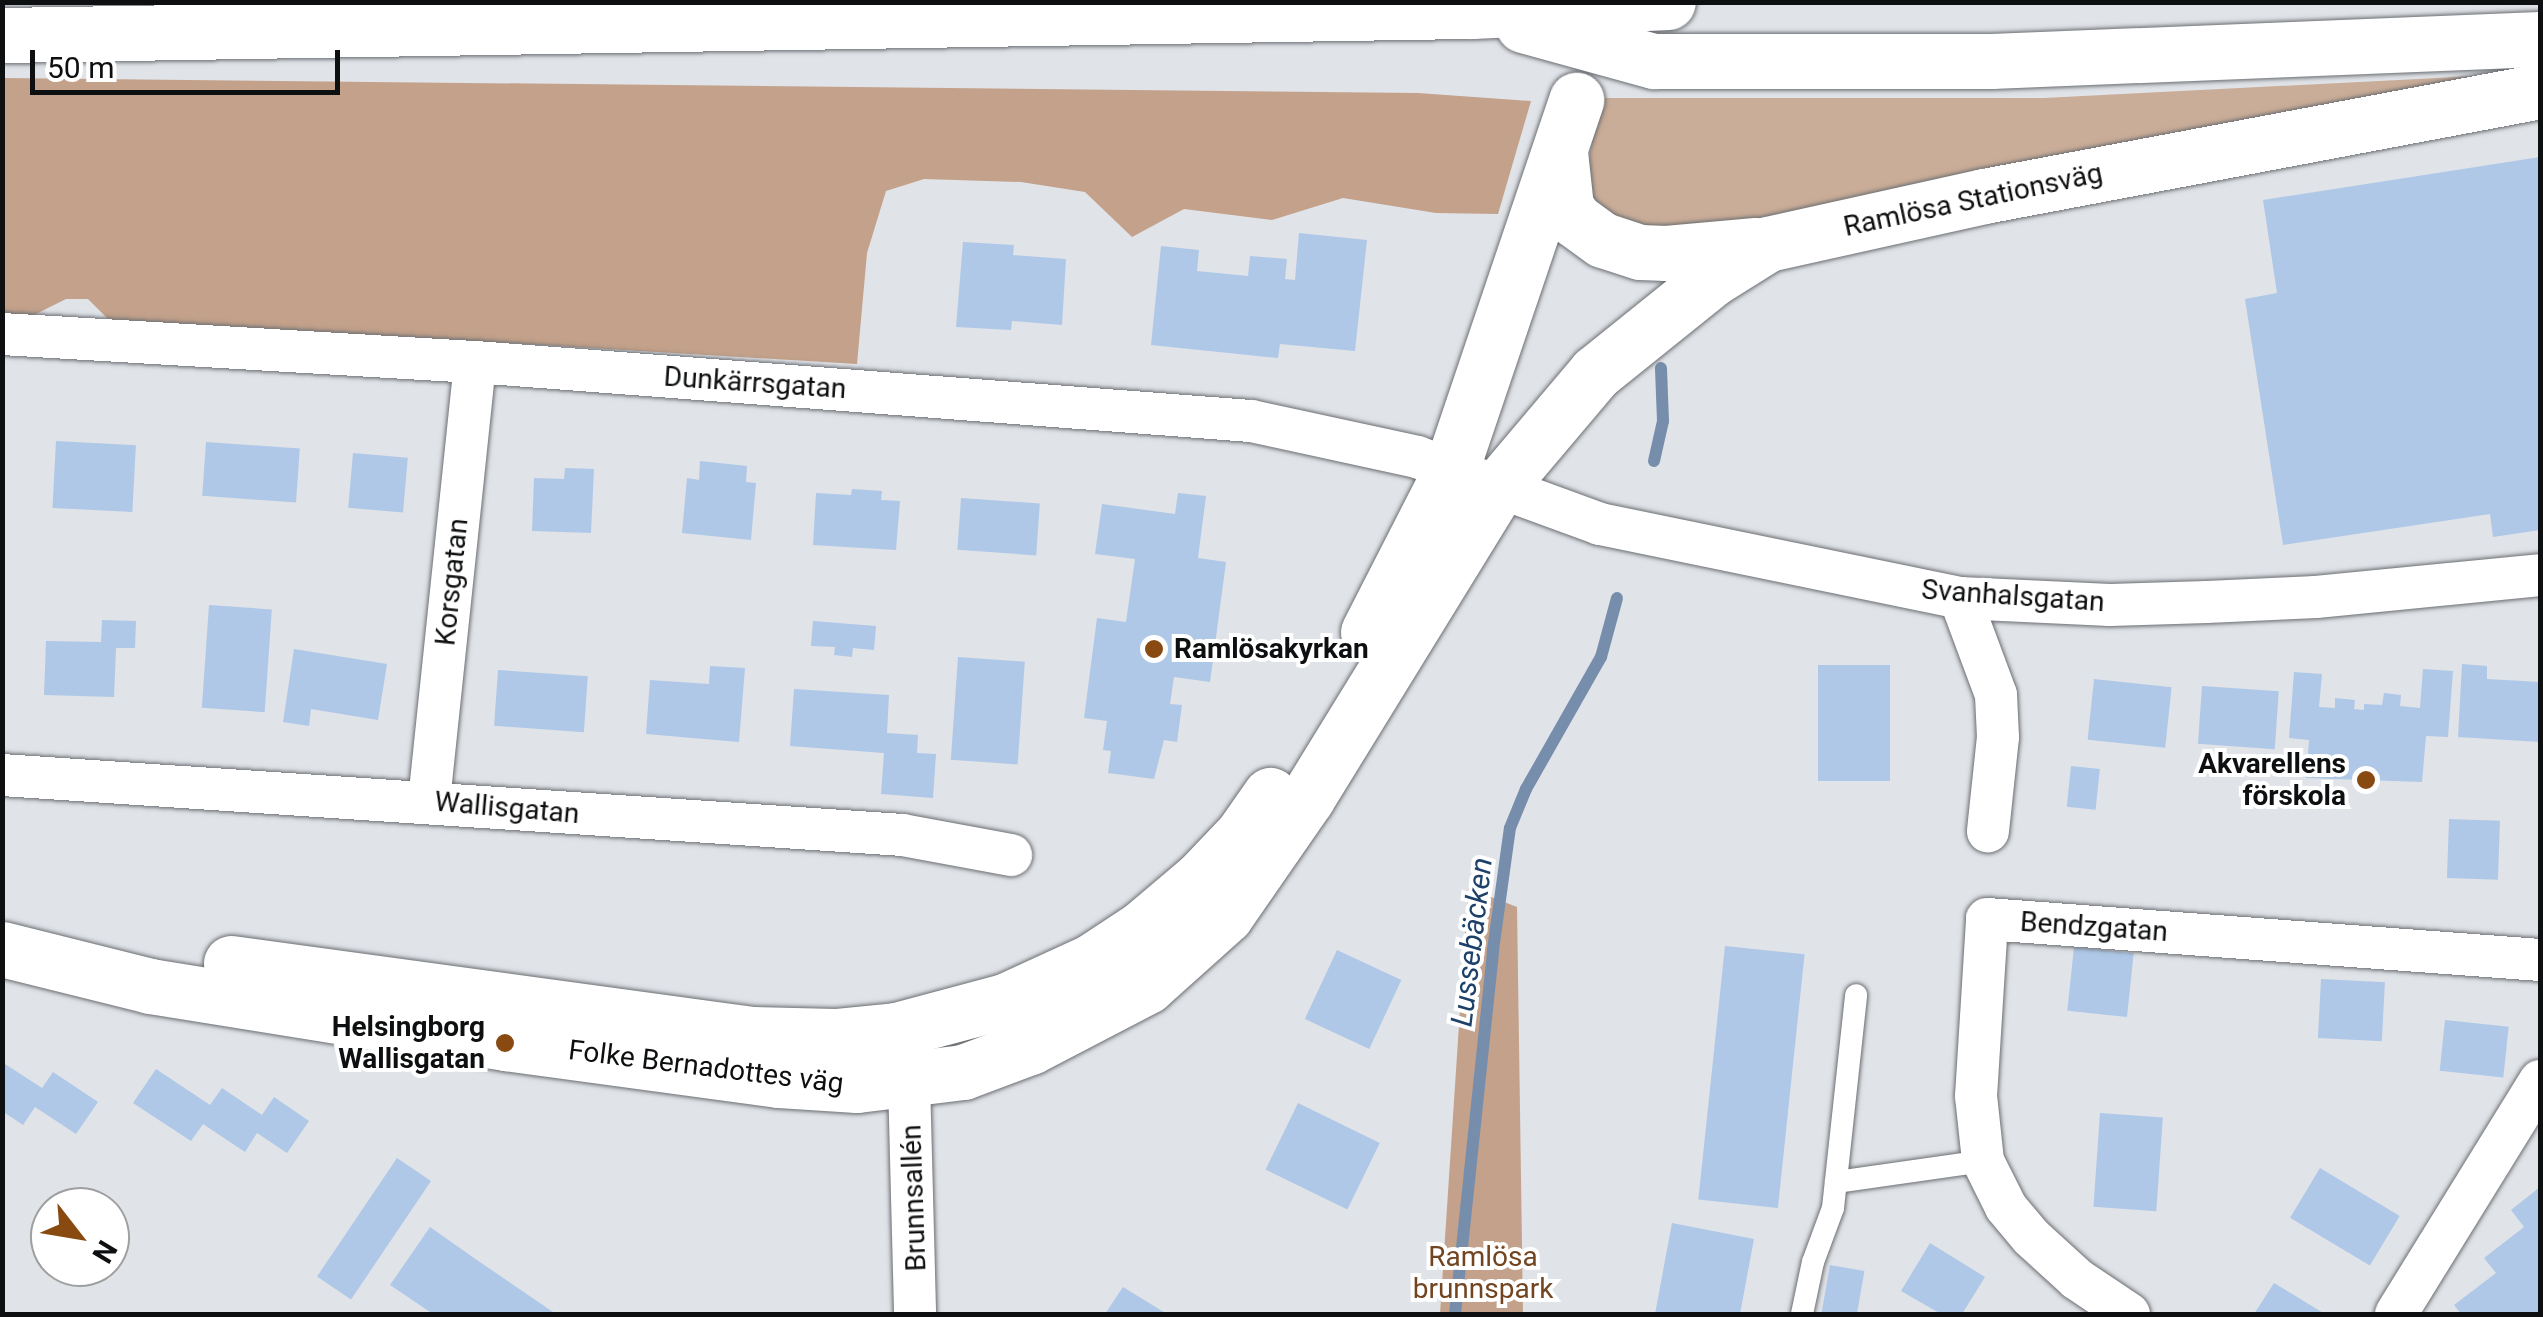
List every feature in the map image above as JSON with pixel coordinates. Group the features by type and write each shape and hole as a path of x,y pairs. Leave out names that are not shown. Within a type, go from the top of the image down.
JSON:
{"main road":[{"path":"2,34 1472,12 1668,2"},
{"path":"1472,12 1654,61 1991,61 2540,39"},
{"name":"Ramlösa Stationsväg","path":"1474,480 1595,373 1712,279 1768,244 1984,196 2540,90"},
{"path":"1474,480 1576,100"},
{"path":"1560,152 1566,207 1587,231 1616,246 1666,253 1768,244"},
{"name":"Folke Bernadottes väg","path":"2,948 154,952 752,1034 834,1036 896,1030 1005,1001 1092,960 1142,928 1201,878 1242,834 1272,794 1392,592 1474,480"},
{"name":"Folke Bernadottes väg","path":"2,948 150,986 505,1043 779,1080 857,1085 963,1072 1030,1047 1146,986 1201,940 1254,880 1474,480"}],"street":[{"name":"Dunkärrsgatan","path":"2,334 475,362 1251,420 1333,436 1474,480"},
{"name":"Korsgatan","path":"429,801 475,362"},
{"name":"Svanhalsgatan","path":"1474,480 1600,524 1960,598 2110,604 2207,602 2316,597 2540,575"},
{"path":"1960,598 1996,695 1998,737 1988,831"},
{"name":"Wallisgatan","path":"2,774 429,801 677,823 902,835 1011,854"},
{"name":"Bendzgatan","path":"2130,1314 2039,1246 2006,1207 1983,1161 1976,1096 1988,918 2540,960"},
{"name":"Brunnsallén","path":"910,1081 915,1314"},
{"path":"2396,1314 2540,1082"}],"lane":[{"path":"1802,1314 1813,1262 1833,1208 1856,996"},
{"path":"1836,1182 1983,1161"}],"shaded area":[{"path":"2496,75 1659,239 1599,212 1586,181 1598,98 2044,98"}],"green space":[{"path":"2,78 1418,93 1531,101 1498,214 1436,213 1343,198 1272,220 1184,209 1132,237 1085,192 1021,182 924,179 886,191 867,253 857,364 108,319 88,299 66,299 30,317 3,315"},
{"name":"Ramlösa brunnspark","path":"1468,888 1517,907 1523,1314 1440,1314"}],"building":[{"path":"2540,157 2540,530 2493,537 2490,514 2283,545 2245,299 2277,293 2263,200"},
{"path":"1299,233 1367,240 1355,351 1280,344 1278,358 1151,345 1161,246 1199,250 1197,271 1248,276 1250,256 1287,259 1285,279 1295,280"},
{"path":"963,242 1014,245 1013,255 1066,259 1062,325 1012,321 1011,330 956,327"},
{"path":"56,441 136,445 132,512 52,508"},
{"path":"206,442 300,449 296,502 202,496"},
{"path":"353,453 408,458 403,513 348,508"},
{"path":"700,461 747,466 746,482 756,483 751,540 682,533 687,478 699,480"},
{"path":"565,468 594,469 591,533 532,531 534,478 564,479"},
{"path":"852,489 882,491 881,500 900,501 896,550 813,545 816,493 851,495"},
{"name":"Ramlösakyrkan","path":"1178,493 1206,496 1198,558 1226,562 1210,682 1174,677 1170,704 1182,705 1177,742 1164,740 1154,779 1108,773 1111,751 1103,750 1107,721 1084,718 1097,618 1126,622 1135,559 1095,554 1102,504 1175,514"},
{"path":"961,498 1040,504 1036,555 957,550"},
{"path":"209,605 272,609 265,712 202,708"},
{"path":"102,620 136,621 135,648 116,648 114,697 44,695 46,641 101,642"},
{"path":"813,621 876,626 874,650 853,648 852,657 834,655 835,647 811,646"},
{"path":"294,649 387,664 378,720 311,709 309,726 283,722"},
{"path":"958,657 1025,662 1018,764 951,760"},
{"path":"2462,664 2487,666 2487,679 2540,682 2540,742 2458,737"},
{"path":"1818,665 1890,665 1890,781 1818,781"},
{"path":"710,666 745,668 739,742 646,734 650,680 709,684"},
{"path":"2423,669 2453,671 2448,737 2426,736 2422,782 2306,778 2309,740 2289,738 2294,672 2322,674 2319,707 2335,708 2335,698 2355,700 2354,709 2364,710 2364,704 2382,705 2384,693 2401,695 2400,706 2420,708"},
{"path":"498,670 588,676 584,732 494,726"},
{"path":"2094,679 2172,687 2165,748 2088,740"},
{"path":"2202,686 2279,691 2275,749 2198,744"},
{"path":"794,689 889,695 887,733 918,735 917,753 936,754 933,798 881,794 884,753 790,746"},
{"path":"2071,766 2100,769 2096,810 2067,807"},
{"path":"2449,819 2500,821 2498,880 2447,878"},
{"path":"1725,946 1805,954 1778,1208 1698,1200"},
{"path":"2074,947 2134,953 2127,1017 2067,1011"},
{"path":"1337,950 1401,980 1369,1049 1305,1019"},
{"path":"2321,979 2385,982 2382,1041 2318,1038"},
{"path":"2445,1020 2509,1027 2503,1077 2440,1071"},
{"path":"2,1062 42,1088 53,1072 98,1102 76,1134 35,1107 23,1125 2,1111"},
{"path":"156,1069 210,1105 222,1088 262,1115 274,1097 309,1121 287,1153 257,1133 245,1152 203,1124 191,1141 133,1103"},
{"path":"1298,1103 1380,1143 1347,1209 1266,1170"},
{"path":"2100,1113 2163,1117 2156,1211 2093,1207"},
{"path":"397,1158 431,1181 351,1299 317,1277"},
{"path":"2320,1168 2400,1216 2370,1266 2290,1218"},
{"path":"2540,1187 2540,1314 2461,1314 2454,1305 2496,1273 2484,1258 2524,1227 2511,1210"},
{"path":"1672,1223 1754,1239 1740,1314 1655,1314"},
{"path":"430,1227 556,1314 433,1314 390,1285"},
{"path":"1930,1243 1985,1277 1962,1314 1941,1314 1901,1291"},
{"path":"1830,1265 1864,1271 1857,1314 1821,1314"},
{"path":"2274,1283 2325,1314 2254,1314"},
{"path":"1123,1287 1167,1314 1105,1314"}],"waterway":[{"name":"Lussebäcken","path":"1654,461 1663,421 1661,368"},
{"name":"Lussebäcken","path":"1455,1314 1493,950 1510,828 1526,789 1601,657 1617,598"}],"place":[{"name":"Ramlösakyrkan","path":"1154,649"},
{"name":"Akvarellens förskola","path":"2366,780"},
{"name":"Helsingborg Wallisgatan","path":"505,1043"}]}
